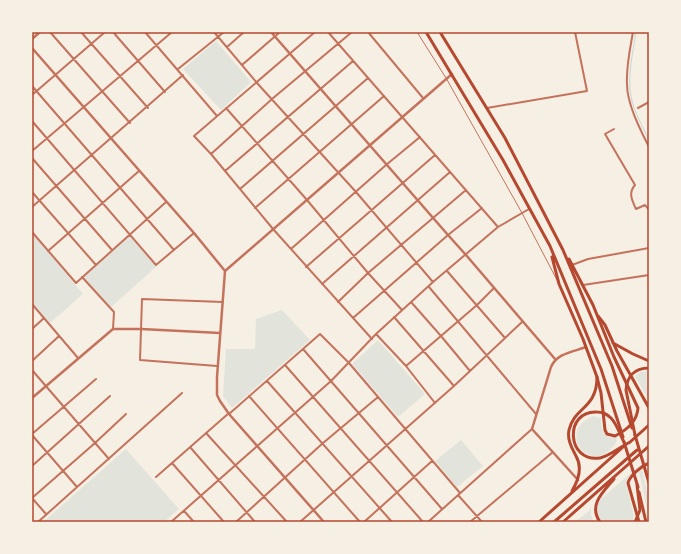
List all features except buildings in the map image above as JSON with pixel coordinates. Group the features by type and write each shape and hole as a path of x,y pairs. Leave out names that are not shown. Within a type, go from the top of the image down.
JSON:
{"main road":[{"path":"426,32 503,160 550,246 588,341 601,369 637,485 646,522"},
{"path":"440,32 505,138 563,250 583,285 638,408 636,420 615,436 607,434 605,430 601,393 597,377 559,284 550,246"},
{"path":"563,250 612,366 649,483"},
{"path":"598,316 605,325 613,343 649,408"},
{"path":"613,343 649,361"},
{"path":"635,435 626,390 627,384 629,378 637,370 649,368"},
{"path":"571,494 580,474 578,459 571,447 568,430 575,416 590,403 594,396 597,385 597,377"},
{"path":"624,442 612,419 601,412 587,414 581,418 574,428 574,442 580,452 586,456 602,458 630,442"},
{"path":"539,522 648,426"},
{"path":"563,522 649,446"},
{"path":"554,522 637,450"},
{"path":"639,522 629,480 631,476 649,463"},
{"path":"600,522 595,512 597,499 621,470"},
{"path":"635,522 640,510 637,485"}],"street":[{"path":"32,39 40,32"},
{"path":"50,32 130,123"},
{"path":"82,32 148,108"},
{"path":"32,95 56,76 105,32"},
{"path":"113,32 165,92"},
{"path":"145,32 218,116"},
{"path":"32,151 172,32"},
{"path":"214,32 257,83 356,192 370,210 434,282"},
{"path":"178,69 224,32"},
{"path":"227,47 244,32"},
{"path":"271,32 555,359"},
{"path":"242,65 280,32"},
{"path":"315,32 194,136 211,154 306,267 372,338"},
{"path":"328,32 498,227"},
{"path":"211,154 272,99 352,32"},
{"path":"368,32 423,98"},
{"path":"487,108 587,91 575,32"},
{"path":"633,32 627,73 628,97 649,148"},
{"path":"32,48 194,233 225,271 217,366 218,395 229,413 324,522"},
{"path":"225,171 353,61"},
{"path":"225,271 452,74"},
{"path":"32,207 148,108 183,76"},
{"path":"240,189 368,78"},
{"path":"32,86 174,250"},
{"path":"255,208 384,96"},
{"path":"638,108 649,102"},
{"path":"226,108 307,200 368,273 402,310"},
{"path":"32,121 156,265 194,233"},
{"path":"614,129 605,134 635,186 630,192 636,209 645,205 649,210"},
{"path":"291,249 420,137"},
{"path":"306,267 435,155"},
{"path":"32,158 113,251"},
{"path":"48,251 139,171"},
{"path":"322,284 450,172"},
{"path":"338,302 368,273 466,190"},
{"path":"32,192 96,265"},
{"path":"32,232 76,283 166,202"},
{"path":"353,318 448,235 482,208"},
{"path":"171,522 278,429 349,364 376,334 411,302 498,227 530,209"},
{"path":"572,265 588,259 649,248"},
{"path":"447,272 505,338"},
{"path":"583,285 649,275"},
{"path":"82,277 114,312 113,329"},
{"path":"429,287 536,414"},
{"path":"406,366 477,305 494,288"},
{"path":"217,366 140,360 142,299 223,302"},
{"path":"411,302 470,371"},
{"path":"32,304 78,358"},
{"path":"394,317 454,386"},
{"path":"32,329 44,318"},
{"path":"300,522 454,386 522,322"},
{"path":"32,398 113,329 220,333"},
{"path":"156,476 320,334 349,364 460,493"},
{"path":"376,334 406,366 435,403"},
{"path":"32,361 60,336"},
{"path":"428,522 532,429 551,367 555,359 586,347"},
{"path":"303,350 442,509"},
{"path":"285,365 342,428 423,522"},
{"path":"32,370 109,458"},
{"path":"77,487 32,434 96,379"},
{"path":"267,381 392,522"},
{"path":"38,522 182,393"},
{"path":"32,466 110,396"},
{"path":"249,396 360,522"},
{"path":"236,522 323,443 378,397"},
{"path":"46,514 32,498 126,414"},
{"path":"532,429 578,480"},
{"path":"206,433 287,522"},
{"path":"190,448 255,522"},
{"path":"470,522 553,452"},
{"path":"364,522 432,461"},
{"path":"172,463 224,522"},
{"path":"458,495 482,522"},
{"path":"184,511 194,522"}],"lane":[{"path":"417,32 446,78 522,213 559,284"}],"shaded area":[{"path":"216,41 251,82 221,110 183,69"},
{"path":"32,232 83,294 50,323 32,303"},
{"path":"130,235 157,266 110,308 82,277"},
{"path":"282,310 310,340 232,408 223,396 226,349 255,349 256,319"},
{"path":"378,340 425,394 398,417 352,364"},
{"path":"649,371 649,401 635,376 641,372"},
{"path":"593,416 601,418 604,433 606,435 613,438 617,437 616,443 610,450 601,455 592,456 584,453 576,439 577,430 583,422"},
{"path":"461,440 483,466 457,487 435,461"},
{"path":"126,449 179,509 164,522 43,522"},
{"path":"649,457 649,459 627,479 626,483 634,516 632,522 602,522 597,511 600,500"},
{"path":"642,470 649,499 649,519 639,472"},
{"path":"591,508 591,515 594,522 575,521 587,513"}],"waterway":[{"path":"636,32 631,64 630,89 634,108 649,140"}]}
